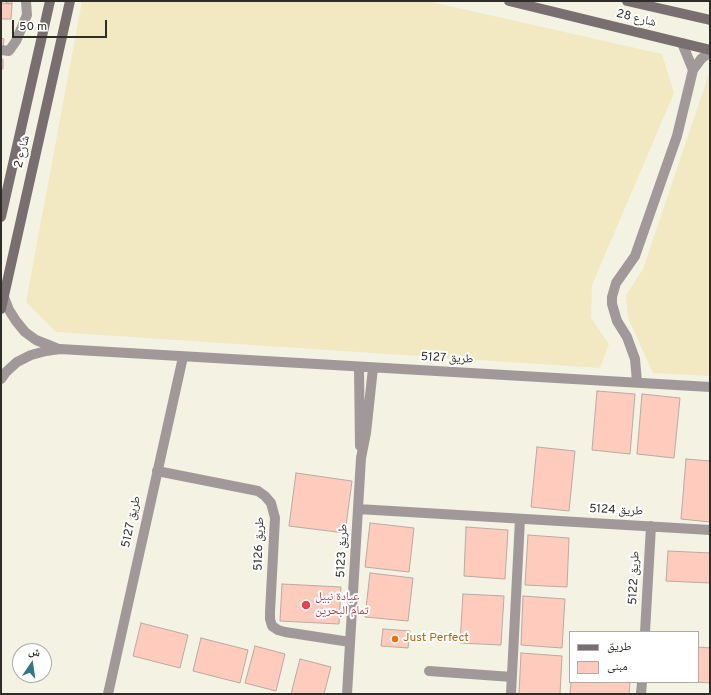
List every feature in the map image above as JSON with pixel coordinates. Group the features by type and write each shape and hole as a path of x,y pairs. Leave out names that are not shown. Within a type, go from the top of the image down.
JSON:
{"main road":[{"name":"شارع 2","path":"1,216 50,1"},
{"name":"شارع 2","path":"1,309 70,1"},
{"name":"شارع 28","path":"509,1 710,51"},
{"name":"شارع 28","path":"627,1 710,20"}],"street":[{"path":"1,50 9,51 16,41 27,16 26,1"},
{"path":"682,43 693,70"},
{"path":"637,382 635,359 627,337 617,321 612,304 612,297 616,283 636,256 677,136 693,70 701,59 710,51"},
{"name":"طريق 5127","path":"4,297 9,310 25,332 36,340 60,350"},
{"name":"طريق 5127","path":"1,379 17,362 31,355 46,351 60,350 710,387"},
{"name":"طريق 5127","path":"108,694 183,357"},
{"name":"طريق 5123","path":"347,694 361,458 359,433 359,367"},
{"name":"طريق 5123","path":"361,458 366,439 373,368"},
{"name":"طريق 5126","path":"157,471 258,492 265,496 271,503 275,518 270,612 272,626 285,632 350,642"},
{"name":"طريق 5124","path":"358,509 710,530"},
{"path":"511,694 520,519"},
{"name":"طريق 5122","path":"644,631 651,526"},
{"path":"429,671 512,678"},
{"path":"641,694 642,683"}],"sand":[{"path":"82,1 427,1 662,54 674,93 592,285 591,318 609,344 600,368 56,332 26,302"},
{"path":"710,71 710,376 653,373 628,318 626,295 643,269"}],"building":[{"path":"6,1 12,1 12,4 6,3"},
{"path":"1,3 12,4 11,19 1,19"},
{"path":"1,38 4,39 3,48 1,48"},
{"path":"1,59 3,59 3,69 1,69"},
{"path":"597,391 635,394 630,454 592,450"},
{"path":"642,394 680,398 674,458 637,454"},
{"path":"537,447 575,451 569,511 531,507"},
{"path":"686,459 710,461 710,522 681,519"},
{"path":"296,473 352,481 345,533 289,526"},
{"path":"370,523 414,528 409,572 365,567"},
{"path":"466,527 508,530 505,579 464,576"},
{"path":"528,535 569,538 567,587 525,585"},
{"path":"668,551 710,553 710,583 666,581"},
{"path":"370,573 413,578 408,621 365,617"},
{"path":"282,584 341,587 339,624 280,621"},
{"path":"463,594 504,596 501,645 460,643"},
{"path":"523,596 565,599 562,648 521,645"},
{"path":"141,623 188,635 180,668 133,656"},
{"name":"Just Perfect","path":"383,629 410,631 408,648 381,646"},
{"path":"201,638 248,650 240,683 193,671"},
{"path":"255,646 285,654 276,691 245,683"},
{"path":"699,647 710,648 710,683 699,682"},
{"path":"521,653 562,656 560,694 519,694"},
{"path":"300,659 331,667 324,694 291,694"},
{"path":"571,683 630,683 629,694 570,694"}],"place":[{"name":"عيادة نبيل تمام البحرين","path":"306,605"},
{"name":"Just Perfect","path":"395,639"}]}
